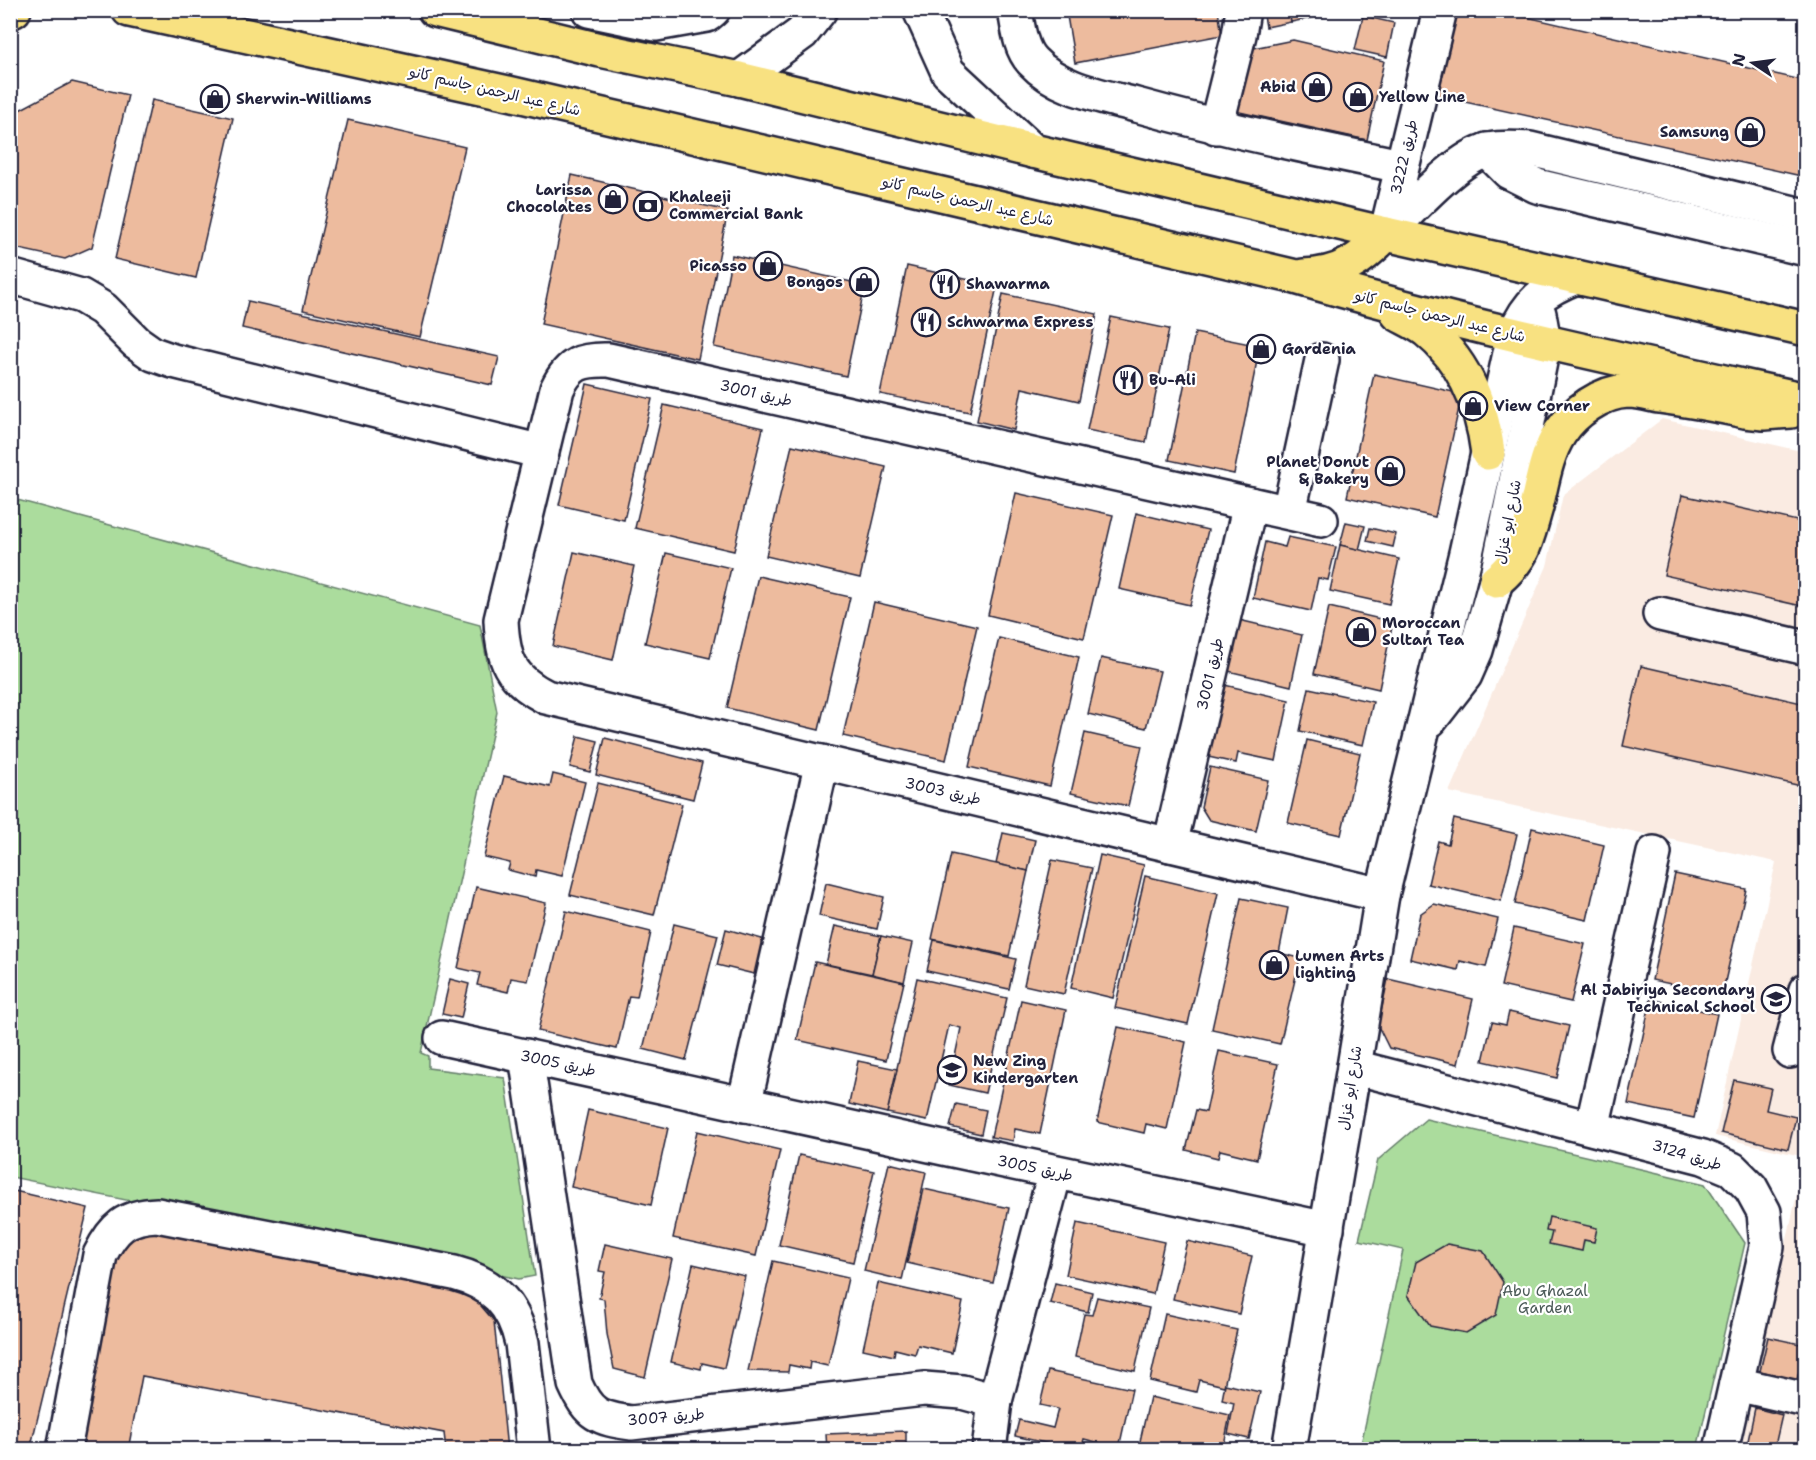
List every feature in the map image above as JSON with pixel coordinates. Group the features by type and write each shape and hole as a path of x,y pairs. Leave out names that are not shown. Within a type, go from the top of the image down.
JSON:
{"main road":[{"name":"شارع عبد الرحمن جاسم كانو","path":"129,10 535,99 1292,276 1370,299 1529,338 1806,400"},
{"path":"435,10 600,50 739,79 1386,234 1806,329"},
{"path":"1292,276 1319,276 1345,268 1368,254 1386,234"},
{"path":"1370,299 1426,329 1446,349 1463,372 1476,397 1484,425 1488,453"},
{"path":"1496,581 1509,570 1527,542 1551,453 1559,434 1572,418 1588,405 1606,396 1627,391 1764,413 1806,408"}],"street":[{"path":"579,10 600,50"},
{"path":"589,10 656,24 707,15 713,10"},
{"path":"739,79 802,33 820,10"},
{"path":"920,10 948,72 1033,151"},
{"path":"1015,10 1019,36 1031,60 1049,76 1074,88 1216,127 1401,166"},
{"path":"1216,127 1243,10"},
{"name":"طريق 3222","path":"1386,234 1440,10"},
{"path":"1386,234 1468,157 1487,150 1530,148 1806,216"},
{"path":"1487,150 1509,172 1537,186 1806,249"},
{"path":"1509,262 1534,300"},
{"path":"10,276 81,296 103,309 136,342 153,354 173,361 542,452"},
{"name":"شارع ابو غزال","path":"1423,728 1465,675 1476,650 1496,581 1529,338 1522,316 1534,300 1553,286 1576,277"},
{"name":"شارع ابو غزال","path":"1288,1449 1382,895 1466,553 1488,453 1529,338"},
{"name":"طريق 3001","path":"512,671 503,648 501,620 557,389 563,375 577,363 590,359 609,360 1321,520"},
{"path":"1289,512 1323,360"},
{"name":"طريق 3001","path":"1170,845 1250,504"},
{"path":"1660,614 1806,648"},
{"name":"طريق 3003","path":"512,671 528,688 546,697 1382,895"},
{"path":"744,1104 822,762"},
{"path":"1592,1128 1654,854"},
{"path":"1790,1051 1806,990"},
{"name":"طريق 3005","path":"442,1038 1327,1229"},
{"name":"طريق 3007","path":"526,1056 575,1384 584,1403 603,1419 631,1423 924,1389 962,1392 995,1401"},
{"name":"طريق 3124","path":"1354,1067 1703,1157 1732,1169 1751,1188 1764,1212 1767,1246 1721,1449"},
{"path":"989,1449 995,1401 1055,1172"},
{"path":"64,1449 100,1255 113,1233 126,1222 136,1217 157,1215 454,1272 486,1285 510,1310 518,1326 534,1449"},
{"path":"1737,1384 1806,1400"}],"shaded area":[{"name":"Al Jabiriya Secondary Technical School","path":"1662,419 1805,452 1805,1157 1715,1136 1776,862 1449,792 1547,566 1563,495"},
{"path":"1805,1157 1805,1449 1741,1449"}],"green space":[{"path":"10,498 480,625 497,712 421,1053 428,1056 428,1068 505,1078 535,1276 519,1279 11,1177"},
{"name":"Abu Ghazal Garden","path":"1426,1119 1705,1184 1745,1243 1697,1449 1360,1449 1403,1250 1359,1240 1378,1160"}],"building":[{"path":"1066,10 1218,10 1222,35 1075,63"},
{"path":"1263,10 1289,10 1291,22 1266,27"},
{"path":"1289,10 1351,10 1291,22"},
{"path":"1454,10 1496,10 1806,81 1806,177 1433,95"},
{"path":"1363,16 1394,23 1387,57 1355,50"},
{"path":"1293,40 1384,61 1367,140 1235,111 1249,49"},
{"path":"72,82 128,95 92,247 65,259 10,247 10,115"},
{"path":"152,100 233,118 196,278 115,259"},
{"path":"348,120 465,147 420,337 303,310"},
{"path":"572,175 728,211 698,359 541,324"},
{"path":"732,255 865,285 846,376 714,347"},
{"path":"907,266 997,286 970,412 880,394"},
{"path":"1003,294 1097,314 1079,401 1022,388 1014,430 977,421"},
{"path":"248,301 499,357 492,385 242,328"},
{"name":"Bu-Ali","path":"1111,317 1169,329 1146,442 1087,430"},
{"path":"1195,333 1260,346 1234,474 1169,460"},
{"path":"1374,374 1462,394 1435,517 1347,497"},
{"path":"587,384 652,399 624,520 559,505"},
{"path":"664,405 763,428 734,551 635,528"},
{"path":"792,445 886,467 860,578 766,556"},
{"path":"1016,493 1113,515 1084,638 988,615"},
{"path":"1682,495 1806,523 1806,607 1664,575"},
{"path":"1136,513 1208,530 1190,605 1119,589"},
{"path":"1346,522 1365,526 1359,550 1340,545"},
{"path":"1370,528 1396,534 1393,547 1367,541"},
{"path":"1288,537 1336,547 1328,580 1318,578 1311,611 1253,598 1265,542 1285,547"},
{"path":"1340,545 1399,559 1389,604 1330,591"},
{"path":"574,552 634,566 613,660 553,646"},
{"path":"666,553 731,568 710,658 645,643"},
{"path":"758,576 850,597 819,730 727,708"},
{"path":"874,602 977,626 946,760 843,736"},
{"path":"1329,607 1393,622 1379,689 1314,674"},
{"path":"1239,620 1302,635 1291,686 1228,671"},
{"path":"999,638 1079,657 1050,786 969,767"},
{"path":"1101,658 1160,671 1146,728 1088,714"},
{"path":"1641,666 1806,704 1806,787 1623,746"},
{"path":"1216,683 1289,700 1276,761 1238,753 1236,763 1199,755"},
{"path":"1309,688 1373,702 1363,745 1300,731"},
{"path":"1085,733 1142,746 1128,806 1071,793"},
{"path":"578,736 598,741 590,772 570,767"},
{"path":"605,738 702,763 693,799 596,775"},
{"path":"1307,740 1360,753 1341,835 1288,823"},
{"path":"1210,767 1268,780 1256,831 1209,820 1201,807"},
{"path":"553,774 585,782 562,876 536,870 535,877 508,870 510,863 484,857 504,776 550,787"},
{"path":"598,783 682,804 654,915 570,895"},
{"path":"1454,819 1517,834 1501,901 1428,884 1438,841 1448,844"},
{"path":"1532,828 1604,845 1587,920 1515,904"},
{"path":"1003,833 1035,840 1028,871 996,864"},
{"path":"951,854 1028,871 1009,956 932,939"},
{"path":"1100,855 1144,865 1113,998 1071,988"},
{"path":"1052,860 1092,868 1064,994 1024,985"},
{"path":"1675,874 1746,889 1722,995 1652,980"},
{"path":"1145,876 1218,893 1188,1024 1115,1008"},
{"path":"826,883 884,897 877,929 819,916"},
{"path":"476,887 546,903 528,981 511,978 508,992 477,985 480,973 458,968"},
{"path":"1241,898 1288,908 1279,953 1300,958 1280,1044 1212,1029"},
{"path":"1434,904 1498,919 1486,967 1460,961 1458,970 1410,959 1420,914"},
{"path":"566,911 651,932 637,997 629,996 617,1049 538,1031"},
{"path":"674,924 718,935 686,1060 643,1049"},
{"path":"835,926 881,936 872,974 826,964"},
{"path":"1514,928 1585,944 1571,1002 1501,986"},
{"path":"726,929 762,939 754,974 717,965"},
{"path":"881,936 913,943 904,982 872,974"},
{"path":"934,940 1016,959 1009,989 927,971"},
{"path":"815,962 904,982 886,1060 797,1040"},
{"path":"917,978 1007,998 985,1093 949,1085 961,1028 949,1025 927,1121 887,1113"},
{"path":"450,979 469,984 461,1018 442,1014"},
{"path":"1388,979 1473,999 1458,1064 1389,1048 1378,1026"},
{"path":"1651,999 1717,1014 1694,1118 1628,1104"},
{"path":"1021,1000 1066,1010 1040,1134 1015,1129 1013,1141 991,1137"},
{"path":"1509,1012 1569,1026 1557,1078 1483,1061 1492,1022 1506,1025"},
{"path":"1118,1027 1186,1042 1167,1129 1146,1124 1144,1133 1097,1122"},
{"path":"1219,1051 1278,1064 1257,1159 1220,1150 1218,1158 1186,1150 1196,1110 1206,1112"},
{"path":"858,1061 897,1069 887,1113 849,1104"},
{"path":"1734,1080 1771,1088 1766,1110 1796,1117 1788,1149 1721,1133"},
{"path":"956,1104 986,1110 981,1134 950,1127"},
{"path":"588,1110 668,1128 651,1205 571,1187"},
{"path":"697,1131 780,1150 756,1256 673,1238"},
{"path":"799,1155 874,1171 853,1262 779,1245"},
{"path":"889,1163 926,1172 902,1280 864,1271"},
{"path":"924,1189 1009,1208 993,1283 907,1263"},
{"path":"10,1190 88,1208 30,1450 10,1450"},
{"path":"1549,1217 1597,1228 1594,1242 1584,1240 1582,1251 1549,1244 1552,1232 1546,1231"},
{"path":"1077,1223 1164,1242 1153,1294 1066,1275"},
{"path":"147,1226 463,1285 494,1321 507,1450 446,1450 444,1433 142,1376 128,1450 76,1450 114,1246"},
{"path":"1187,1241 1252,1256 1239,1314 1173,1299"},
{"path":"605,1244 672,1259 645,1377 614,1369 607,1334 604,1299 599,1298 605,1272 599,1271"},
{"path":"1447,1244 1483,1251 1503,1282 1496,1315 1466,1333 1430,1326 1408,1295 1416,1262"},
{"path":"773,1261 848,1278 828,1366 810,1362 809,1369 789,1365 788,1372 748,1371"},
{"path":"693,1264 745,1276 724,1368 702,1363 701,1369 671,1362"},
{"path":"878,1283 963,1302 952,1353 918,1345 915,1354 895,1349 894,1356 863,1349"},
{"path":"1055,1283 1092,1292 1088,1312 1050,1303"},
{"path":"1097,1297 1149,1308 1135,1371 1075,1357 1084,1314 1092,1315"},
{"path":"1165,1314 1237,1330 1224,1386 1199,1380 1196,1392 1150,1381"},
{"path":"1768,1337 1805,1345 1797,1380 1760,1371"},
{"path":"1048,1371 1132,1389 1119,1448 1084,1439 1081,1450 1075,1450 1015,1436 1019,1420 1053,1428 1058,1409 1040,1405"},
{"path":"1225,1384 1260,1392 1249,1439 1228,1434 1234,1403 1222,1400"},
{"path":"1150,1397 1230,1415 1223,1450 1138,1450"},
{"path":"1755,1408 1782,1415 1774,1450 1746,1450"},
{"path":"906,1431 906,1450 827,1450 826,1434"}],"place":[{"name":"Abid","path":"1317,87"},
{"name":"Yellow Line","path":"1358,97"},
{"name":"Sherwin-Williams","path":"215,99"},
{"name":"Samsung","path":"1750,132"},
{"name":"Larissa Chocolates","path":"613,199"},
{"name":"Khaleeji Commercial Bank","path":"648,206"},
{"name":"Picasso","path":"768,266"},
{"name":"Bongos","path":"864,282"},
{"name":"Shawarma","path":"945,284"},
{"name":"Schwarma Express","path":"926,322"},
{"name":"Gardenia","path":"1261,349"},
{"name":"Bu-Ali","path":"1128,380"},
{"name":"View Corner","path":"1473,406"},
{"name":"Planet Donut & Bakery","path":"1390,471"},
{"name":"Moroccan Sultan Tea","path":"1361,632"},
{"name":"Lumen Arts lighting","path":"1274,965"},
{"name":"Al Jabiriya Secondary Technical School","path":"1776,999"},
{"name":"New Zing Kindergarten","path":"952,1070"}]}
